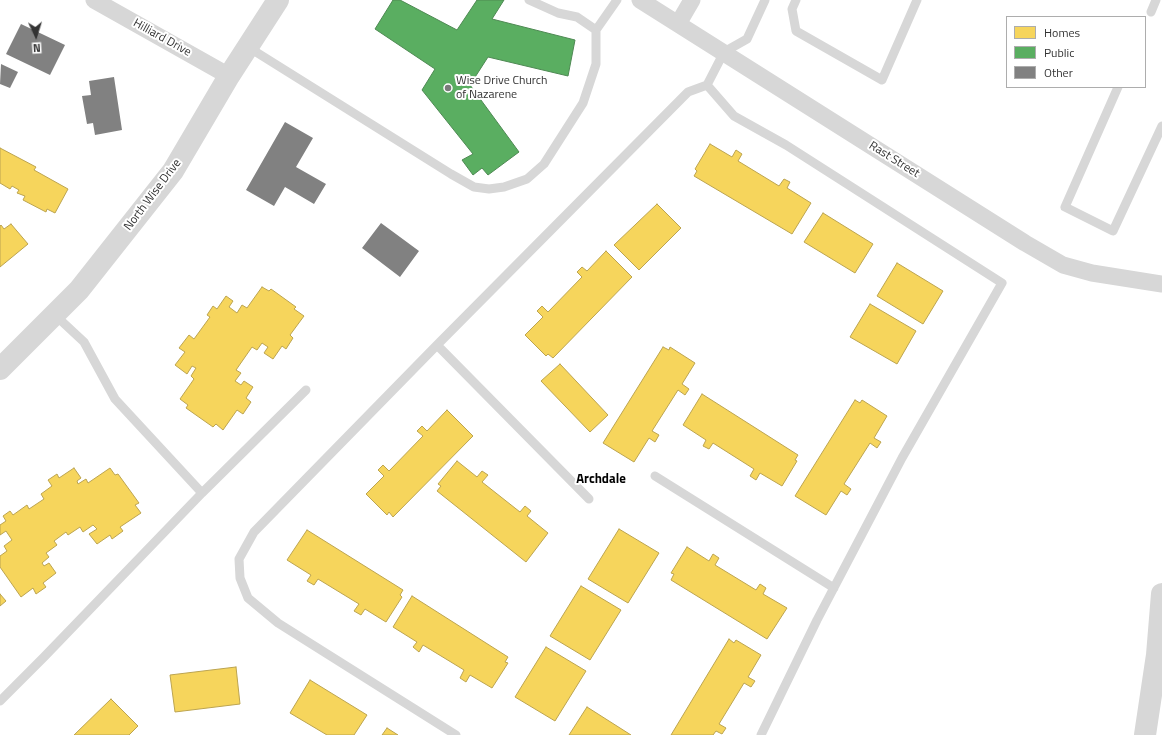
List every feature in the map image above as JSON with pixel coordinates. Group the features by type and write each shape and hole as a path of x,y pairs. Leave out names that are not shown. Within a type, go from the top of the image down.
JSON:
{"street":[{"name":"Hilliard Drive","path":"94,0 229,76"},
{"name":"North Wise Drive","path":"0,368 79,290 173,171 229,76 278,0"},
{"name":"Rast Street","path":"640,0 1025,243 1063,265 1092,273 1162,284"},
{"path":"678,24 692,0"},
{"path":"1145,735 1157,655 1162,594"}],"lane":[{"path":"529,0 558,12 577,17 596,30"},
{"path":"248,47 451,174 474,187 489,189 504,187 527,179 544,164 583,103 596,64 596,30 617,0"},
{"path":"456,735 278,623 248,598 240,578 239,559 254,532 437,345 688,92 707,85 724,52 747,39 765,0"},
{"path":"796,0 792,9 796,31 882,80 917,0"},
{"path":"1151,12 1156,0"},
{"path":"707,85 734,116 786,145 1002,283 902,458 834,588 761,735"},
{"path":"1118,88 1065,207 1113,231 1162,126"},
{"path":"55,315 84,342 115,399 202,493"},
{"path":"437,345 589,499"},
{"path":"0,701 202,493 306,390"},
{"path":"655,476 834,588"}],"building: Homes":[{"path":"710,144 732,157 736,150 742,154 738,161 779,186 784,179 790,182 787,188 811,203 792,234 694,176 697,171 695,169"},
{"path":"0,148 36,167 34,170 68,189 55,213 47,209 46,212 23,200 25,196 17,193 19,190 12,186 10,189 0,183"},
{"path":"657,204 681,228 639,270 614,245"},
{"path":"823,213 873,244 855,273 804,242"},
{"path":"11,224 28,244 0,267 0,226 1,225 4,229"},
{"path":"606,251 632,277 553,358 548,354 546,356 525,335 543,317 537,311 542,306 548,312 582,277 577,272 582,267 587,271"},
{"path":"897,263 943,291 923,324 877,296"},
{"path":"262,287 269,291 271,289 296,307 294,309 304,316 290,335 293,338 286,349 282,346 273,359 264,353 268,347 262,343 257,350 252,347 236,370 241,373 235,381 241,385 244,381 253,387 246,398 251,402 243,414 237,410 223,430 216,424 213,427 186,408 188,405 180,399 194,379 191,376 196,368 192,366 187,374 175,365 185,352 179,348 189,335 194,339 210,317 207,315 213,306 217,309 226,296 233,301 229,307 237,313 242,305 247,308"},
{"path":"870,304 916,331 897,364 850,337"},
{"path":"663,347 669,350 670,347 695,363 682,384 689,389 685,395 678,390 652,431 659,435 655,442 649,438 634,462 603,443"},
{"path":"560,364 608,415 590,432 541,381"},
{"path":"702,394 798,455 795,460 797,461 782,486 760,473 756,480 750,476 754,469 713,443 709,449 703,446 706,440 683,425"},
{"path":"855,400 860,403 862,400 887,416 874,438 881,442 877,448 870,443 844,484 851,489 847,495 841,491 826,515 795,496"},
{"path":"447,410 473,436 393,517 389,512 387,515 366,494 384,476 378,470 383,465 389,471 423,436 417,431 422,426 427,431"},
{"path":"457,461 477,477 482,471 488,475 482,482 520,512 525,506 531,511 527,516 548,533 526,562 437,491 441,486 438,484"},
{"path":"74,468 81,478 77,481 78,484 86,479 88,483 110,468 115,475 118,474 139,503 135,505 141,513 120,527 123,531 112,539 110,535 97,544 89,534 97,529 93,525 83,532 80,527 68,535 66,532 54,541 57,545 46,553 49,557 42,563 44,566 49,563 56,573 43,583 46,587 36,594 33,588 21,597 0,567 0,556 7,551 4,546 12,540 6,531 0,535 0,525 6,521 3,516 10,511 13,515 27,505 29,509 44,499 41,494 52,486 48,480 57,474 59,478"},
{"path":"619,529 659,553 628,603 588,579"},
{"path":"307,530 403,590 400,595 402,597 386,622 365,609 361,615 354,611 359,604 318,579 314,585 307,581 311,575 287,560"},
{"path":"687,547 709,561 713,554 719,558 715,565 756,590 760,584 766,588 763,594 787,608 767,639 671,580 674,574 671,573"},
{"path":"581,586 621,610 590,660 550,636"},
{"path":"0,594 6,601 0,606"},
{"path":"412,596 508,657 505,662 508,663 492,688 470,675 466,682 460,678 464,670 423,645 419,652 413,647 417,642 393,627"},
{"path":"729,639 734,643 736,640 761,655 748,677 755,681 751,687 744,683 719,724 726,728 722,734 716,731 713,735 671,735"},
{"path":"546,647 586,671 555,721 515,697"},
{"path":"236,667 240,704 175,712 170,675"},
{"path":"310,680 367,715 354,735 327,735 290,713"},
{"path":"111,699 138,726 129,735 74,735"},
{"path":"587,707 631,735 569,735"},
{"path":"387,728 398,735 382,735"}],"building: Public":[{"name":"Wise Drive Church of Nazarene","path":"393,0 400,0 457,30 477,0 504,0 492,19 575,40 568,76 488,57 470,85 519,152 488,175 482,168 473,175 462,160 473,154 422,90 435,69 375,29"}],"building: Other":[{"path":"21,24 65,45 50,75 6,54"},
{"path":"1,64 18,72 10,88 0,84"},
{"path":"114,77 122,130 95,135 93,123 87,124 82,96 91,95 89,81"},
{"path":"285,122 313,138 296,167 326,184 314,204 285,187 274,206 246,190"},
{"path":"381,223 419,251 400,277 362,248"}],"place":[{"name":"Wise Drive Church of Nazarene","path":"448,88"}],"district":[{"name":"Archdale","path":"601,480"}]}
